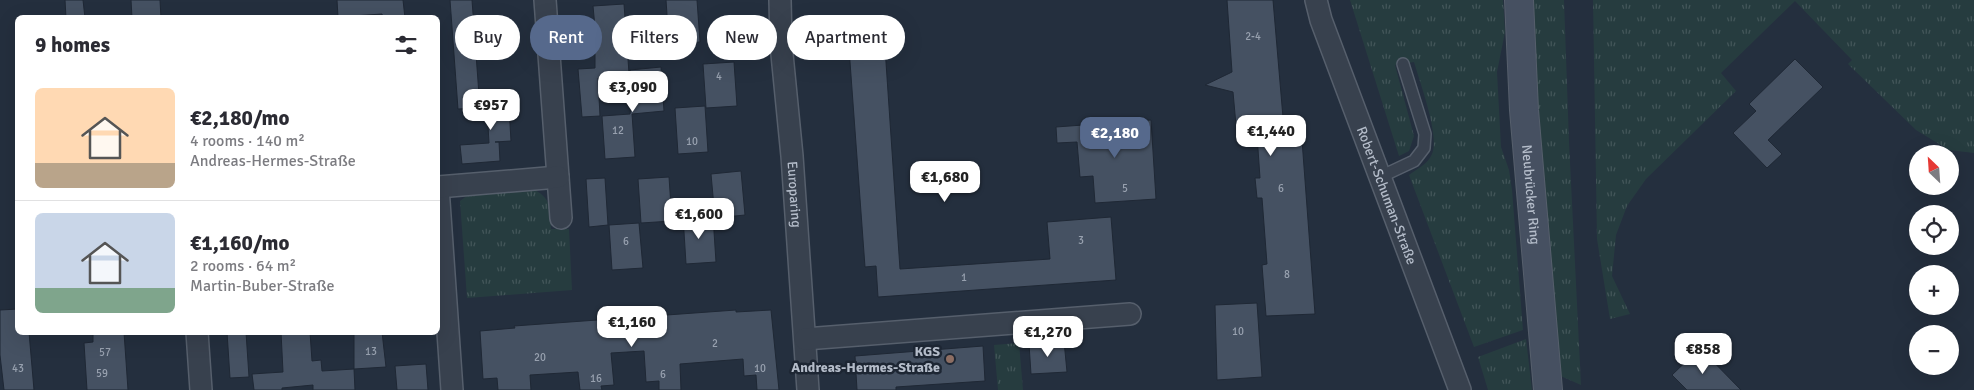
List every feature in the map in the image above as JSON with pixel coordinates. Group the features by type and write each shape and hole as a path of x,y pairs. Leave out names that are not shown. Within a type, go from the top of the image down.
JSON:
{"main road":[{"name":"Neubrücker Ring","path":"1519,0 1524,110 1548,390"}],"street":[{"path":"545,0 561,218"},
{"name":"Europaring","path":"780,0 781,44 790,129 808,390"},
{"name":"Robert-Schuman-Straße","path":"1316,0 1321,20 1460,390"},
{"path":"440,187 558,177"},
{"path":"440,216 452,390"},
{"path":"804,339 1130,314"},
{"path":"197,335 201,390"}],"lane":[{"path":"1380,177 1414,161 1424,148 1425,134 1403,64"}],"green space":[{"path":"1350,0 1503,0 1505,32 1497,72 1501,147 1509,170 1512,190 1523,330 1474,347 1409,175 1428,161 1434,146 1428,109 1414,62 1395,65 1414,136 1409,151 1399,156"},
{"path":"1531,0 1564,0 1581,385 1556,374 1553,356"},
{"path":"1593,0 1974,0 1974,153 1959,151 1959,145 1941,145 1916,130 1848,64 1852,60 1795,1 1721,73 1736,91 1646,179 1627,206 1616,235 1612,276 1630,314 1610,319 1597,239"},
{"path":"535,190 548,202 551,229 569,229 572,290 467,298 460,201 468,195"},
{"path":"1526,339 1532,390 1488,390 1478,357"},
{"path":"1019,343 1023,390 998,390 994,345"}],"building":[{"path":"65,0 83,0 85,15 66,15"},
{"path":"131,0 160,0 161,15 132,15"},
{"path":"337,0 403,0 405,15 338,15"},
{"path":"450,0 472,0 473,15 455,15 455,60 476,60 480,108 458,109"},
{"path":"666,0 697,0 700,42 697,42 697,15 667,15"},
{"path":"1227,0 1273,0 1285,141 1302,140 1315,314 1266,316 1262,265 1267,264 1262,198 1257,198 1255,178 1260,178 1257,135 1237,136 1233,92 1205,85 1232,72"},
{"path":"624,4 625,15 612,15 612,60 628,60 629,73 598,78 600,116 582,117 578,69 595,68 595,60 602,60 602,15 594,15 593,6"},
{"path":"1795,59 1823,87 1768,140 1782,154 1767,168 1733,133 1756,111 1749,104"},
{"path":"850,60 886,60 900,269 1050,259 1047,222 1111,217 1116,280 878,297 876,266 865,267"},
{"path":"734,62 737,106 706,108 703,64"},
{"path":"661,67 664,111 632,114 635,157 605,159 602,116 630,114 632,97 630,70"},
{"path":"508,90 511,141 495,142 499,142 500,161 462,164 460,145 489,143 486,92"},
{"path":"705,106 708,152 678,154 675,108"},
{"path":"1151,120 1156,199 1095,203 1093,176 1080,177 1077,142 1057,143 1056,127"},
{"path":"741,171 745,215 715,218 711,174"},
{"path":"669,177 672,221 641,223 638,179"},
{"path":"605,178 608,225 589,227 586,179"},
{"path":"683,216 713,216 716,262 686,264"},
{"path":"639,223 643,268 612,270 609,225"},
{"path":"1257,303 1262,377 1217,380 1215,305"},
{"path":"15,309 15,335 29,335 34,390 4,390 0,355 0,310"},
{"path":"736,310 736,312 771,310 779,390 757,390 756,375 744,376 743,359 680,364 681,390 659,390 659,381 646,382 644,351 611,353 614,385 601,386 602,390 580,390 578,372 530,375 531,390 498,390 497,378 483,379 480,331 515,328 514,326"},
{"path":"93,335 124,335 128,390 87,390 84,343 93,342"},
{"path":"227,335 246,335 249,377 230,378"},
{"path":"281,335 310,335 312,361 321,360 322,371 354,369 355,390 313,390 313,385 282,388 282,390 254,390 252,374 283,372"},
{"path":"354,335 382,335 386,367 354,369"},
{"path":"1064,341 1067,372 1031,374 1029,344"},
{"path":"983,346 985,381 896,387 896,390 857,390 855,356"},
{"path":"1700,348 1741,390 1687,390 1672,375"},
{"path":"426,364 428,390 397,390 395,366"}],"place":[{"name":"KGS Andreas-Hermes-Straße","path":"950,359"}]}
